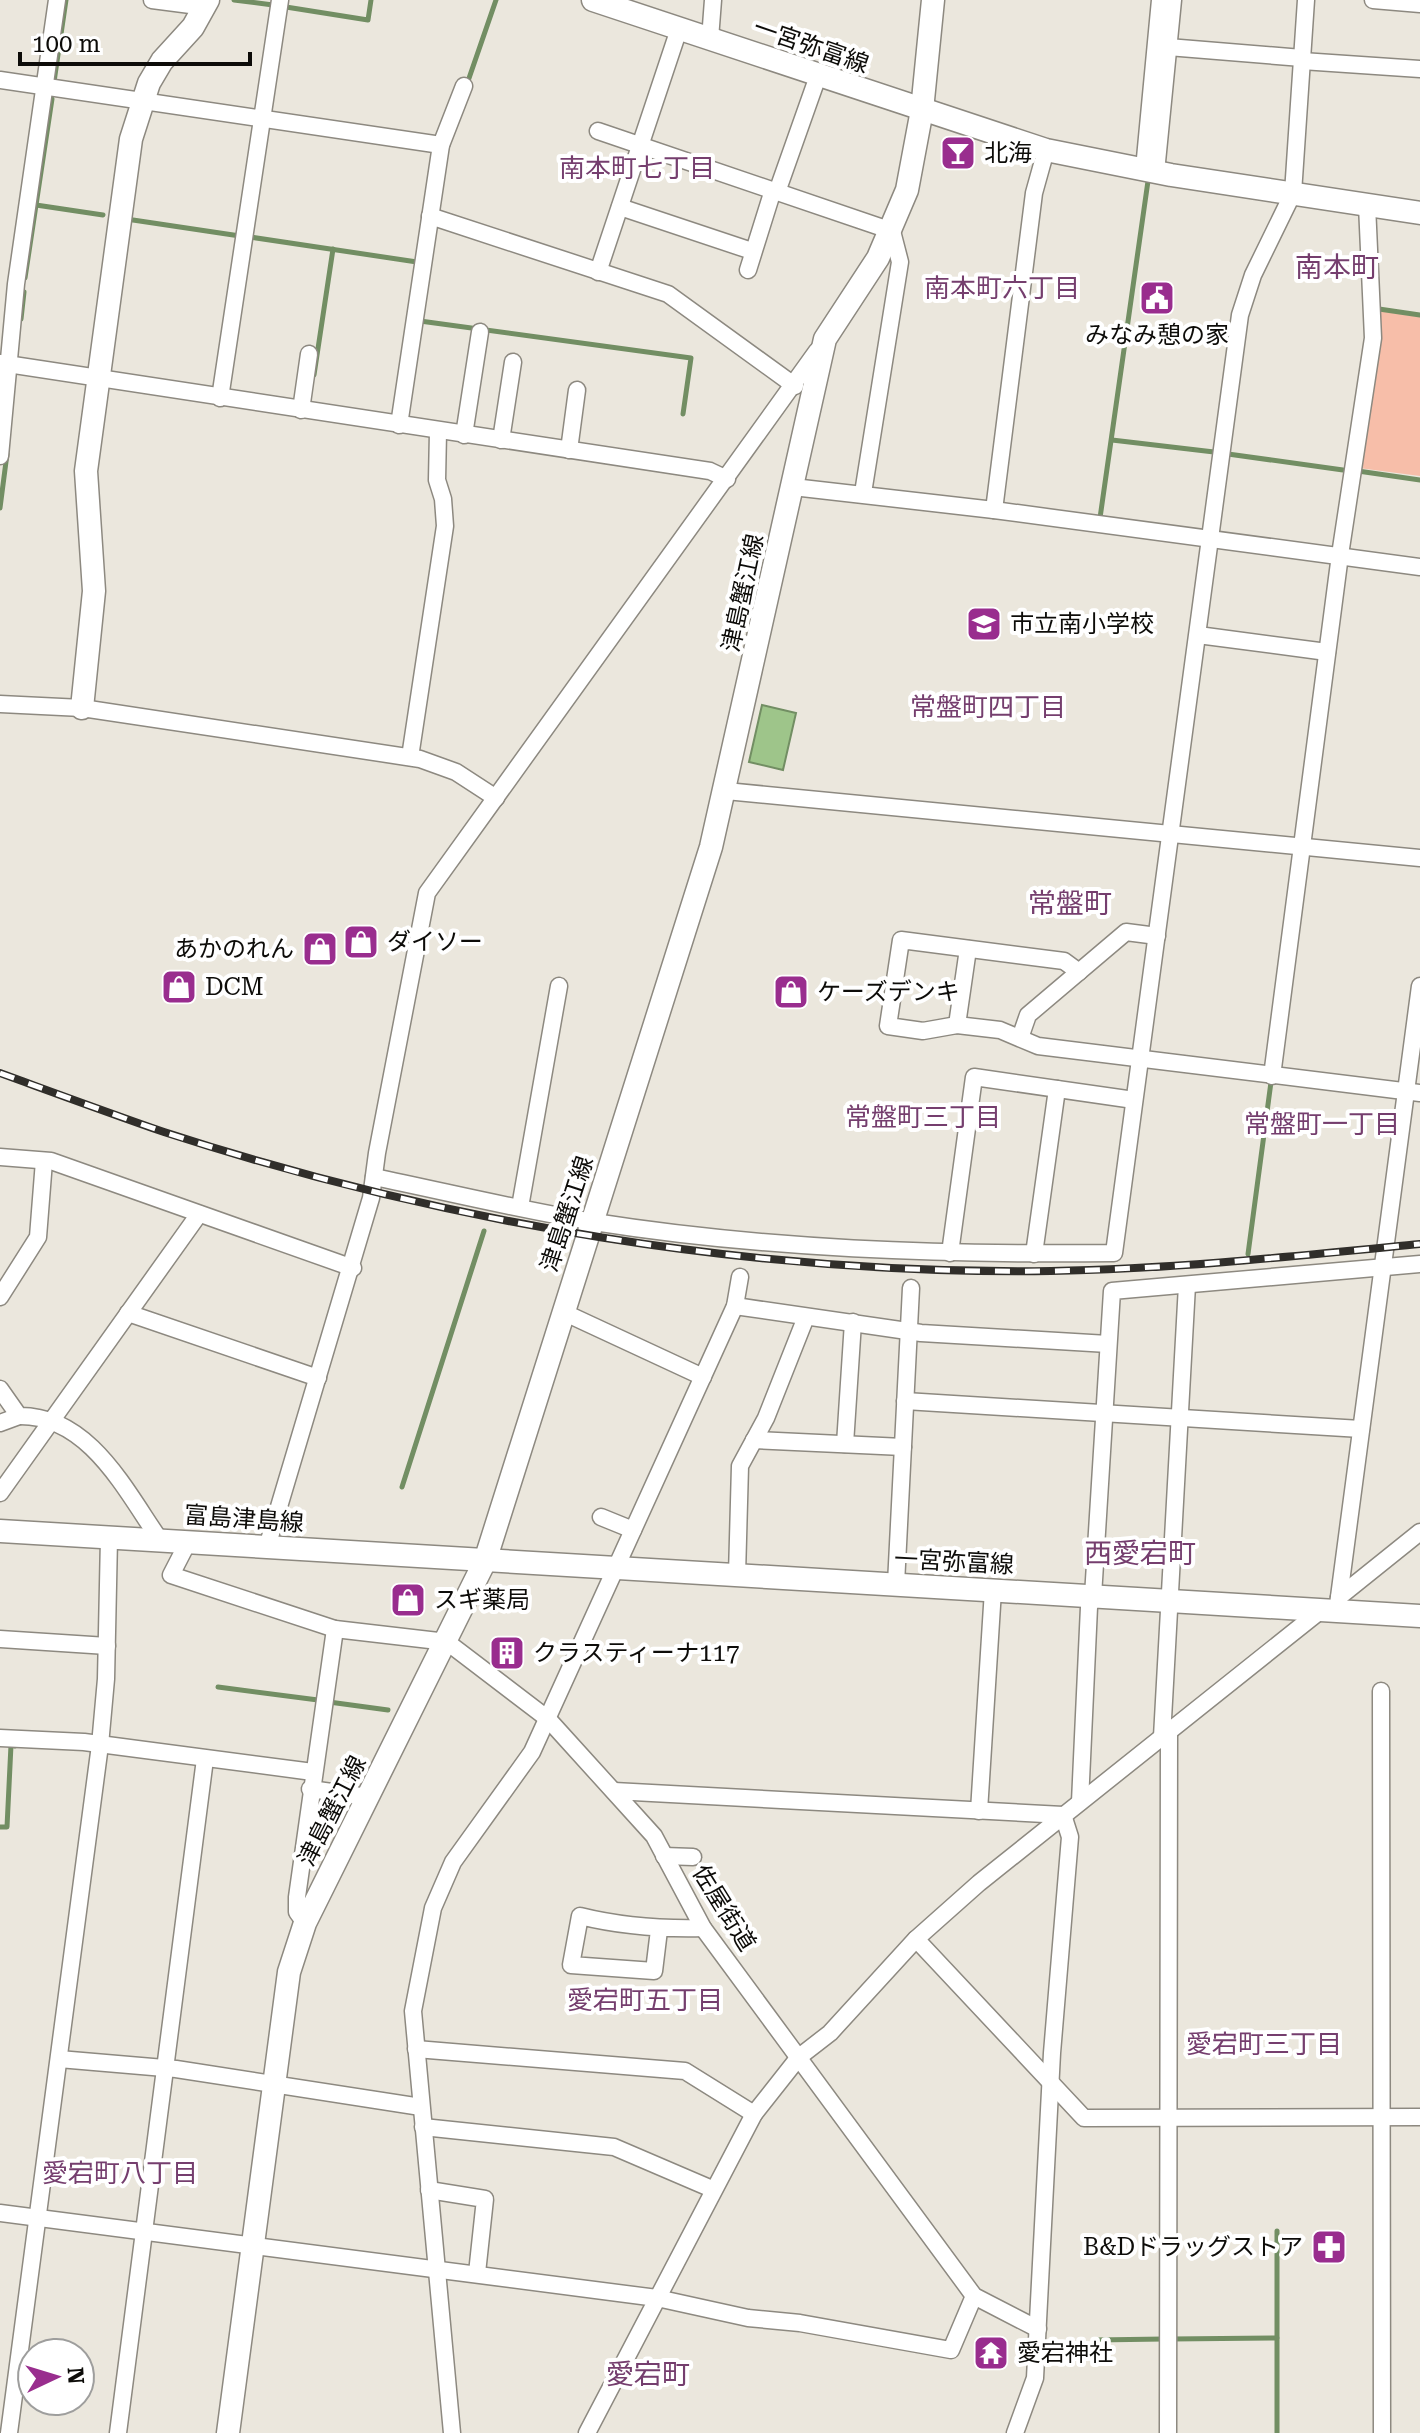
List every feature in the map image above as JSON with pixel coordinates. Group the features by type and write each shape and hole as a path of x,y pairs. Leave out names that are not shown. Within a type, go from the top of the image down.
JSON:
{"main road":[{"name":"一宮弥富線","path":"593,0 1046,150 1150,170 1420,213"},
{"name":"津島蟹江線","path":"228,2433 289,1972 305,1923 485,1561 726,791 825,339 892,231 907,190 922,110 933,0"},
{"path":"82,708 94,591 86,480 131,139 141,103 162,61 193,27 207,3"},
{"name":"富島津島線","path":"0,1531 485,1561"},
{"name":"一宮弥富線","path":"485,1561 1332,1607 1420,1616"}],"street":[{"path":"0,453 4,363 57,0"},
{"path":"152,0 207,3"},
{"path":"220,398 280,0"},
{"path":"710,39 713,0"},
{"path":"1150,170 1160,0"},
{"path":"1150,170 1173,0"},
{"path":"374,1177 592,1222 849,1249 950,1253 1114,1253 1240,315 1253,275 1293,193 1306,0"},
{"path":"1373,0 1420,4"},
{"path":"598,272 679,29"},
{"path":"1168,47 1420,69"},
{"path":"748,270 752,251 818,76"},
{"path":"0,80 441,145"},
{"path":"399,425 441,145 464,86"},
{"path":"598,131 892,231 900,262 863,493"},
{"path":"994,510 1034,193 1046,150"},
{"path":"1272,1076 1340,555 1373,338 1367,205"},
{"path":"620,207 752,251"},
{"path":"430,216 668,294 795,386"},
{"path":"464,435 480,332"},
{"path":"267,1547 353,1268 374,1177 427,893 795,386 825,339"},
{"path":"301,410 309,354"},
{"path":"501,440 513,362"},
{"path":"4,363 98,380 710,471 727,479"},
{"path":"569,450 577,390"},
{"path":"410,757 445,526 443,499 437,480 438,432"},
{"path":"793,487 852,497 863,493 1420,567"},
{"path":"1198,635 1327,652"},
{"path":"0,704 82,708 410,757 456,772 496,798"},
{"path":"726,791 1420,858"},
{"path":"1020,1038 1028,1015 1126,932 1157,936"},
{"path":"1079,972 1064,961 901,940 888,1026 923,1031 957,1025 1000,1030 1038,1046 1413,1093"},
{"path":"957,1025 968,949"},
{"path":"520,1207 559,986"},
{"path":"1332,1607 1413,1093 1420,986"},
{"path":"950,1253 974,1077 1134,1100"},
{"path":"1034,1254 1057,1089"},
{"path":"0,1157 44,1161 353,1268"},
{"path":"0,1297 38,1237 44,1161"},
{"path":"0,1493 199,1214"},
{"path":"1080,1802 1089,1607 1093,1596 1112,1291 1420,1264"},
{"path":"452,2433 413,2011 433,1908 453,1862 532,1752 735,1306 740,1277"},
{"path":"1168,2433 1165,1734 1187,1285"},
{"path":"896,1584 911,1288"},
{"path":"735,1306 921,1333 1108,1344"},
{"path":"563,1312 703,1377"},
{"path":"128,1313 318,1378"},
{"path":"737,1575 740,1466 806,1317"},
{"path":"845,1444 853,1322"},
{"path":"0,1389 19,1416"},
{"path":"905,1401 1361,1429"},
{"path":"0,1423 19,1416 51,1420 97,1450 160,1540"},
{"path":"754,1440 903,1447"},
{"path":"601,1517 633,1530"},
{"path":"587,2433 712,2189 754,2114 799,2057 830,2033 916,1939 1063,1815 1332,1607 1420,1532"},
{"path":"9,2433 100,1745 107,1646 109,1538"},
{"path":"188,1542 171,1575 335,1629 447,1642"},
{"path":"979,1811 993,1590"},
{"path":"305,1923 297,1912 312,1780 335,1629"},
{"path":"0,1639 107,1646"},
{"name":"佐屋街道","path":"447,1642 548,1719 654,1836 703,1928 974,2296 1038,2329"},
{"path":"1381,1691 1382,2433"},
{"path":"0,1738 100,1745 205,1759 312,1780 368,1797"},
{"path":"118,2433 205,1759"},
{"path":"614,1791 1063,1815"},
{"path":"1015,2433 1035,2378 1070,1837 1063,1815"},
{"path":"664,1856 693,1857"},
{"path":"659,1930 654,1971 571,1965 580,1916 605,1922 647,1924 659,1930 703,1928"},
{"path":"916,1939 1084,2118 1420,2117"},
{"path":"416,2049 685,2071 754,2114"},
{"path":"59,2059 166,2070 421,2107"},
{"path":"423,2127 614,2147 712,2189"},
{"path":"429,2190 485,2199 477,2273"},
{"path":"0,2213 657,2298 748,2318 800,2323 951,2350 974,2296"}],"shaded area":[{"path":"1379,311 1420,317 1420,476 1359,468"},
{"path":"762,705 796,713 783,770 749,762"}],"waterway":[{"path":"54,82 66,0"},
{"path":"234,0 273,5"},
{"path":"286,7 368,20 371,0"},
{"path":"467,84 496,0"},
{"path":"25,278 52,99"},
{"path":"1100,518 1148,181"},
{"path":"36,205 103,215"},
{"path":"133,220 240,236"},
{"path":"250,237 417,262"},
{"path":"314,375 333,249"},
{"path":"21,319 24,292"},
{"path":"1379,309 1420,315"},
{"path":"421,317 420,321 691,358 683,414"},
{"path":"1112,440 1214,452"},
{"path":"0,508 7,454"},
{"path":"1228,454 1343,470"},
{"path":"1358,471 1420,480"},
{"path":"1248,1254 1271,1082"},
{"path":"402,1487 484,1231"},
{"path":"218,1687 318,1700"},
{"path":"329,1702 388,1710"},
{"path":"0,1827 7,1827 11,1745 15,1746"},
{"path":"1277,2231 1277,2433"},
{"path":"1171,2339 1277,2338"},
{"path":"1095,2340 1164,2339"}],"railway":[{"path":"0,1073 164,1132 271,1165 380,1193 602,1238 714,1253 826,1264 939,1270 1051,1271 1189,1265 1420,1244"}],"place":[{"name":"北海","path":"958,153"},
{"name":"みなみ憩の家","path":"1157,298"},
{"name":"市立南小学校","path":"984,624"},
{"name":"ダイソー","path":"361,942"},
{"name":"あかのれん","path":"320,949"},
{"name":"DCM","path":"179,987"},
{"name":"ケーズデンキ","path":"791,992"},
{"name":"スギ薬局","path":"408,1600"},
{"name":"クラスティーナ117","path":"507,1653"},
{"name":"B&Dドラッグストア","path":"1329,2247"},
{"name":"愛宕神社","path":"991,2353"}],"district":[{"name":"南本町七丁目","path":"637,168"},
{"name":"南本町","path":"1337,267"},
{"name":"南本町六丁目","path":"1002,288"},
{"name":"常盤町四丁目","path":"988,707"},
{"name":"常盤町","path":"1070,903"},
{"name":"常盤町三丁目","path":"923,1117"},
{"name":"常盤町一丁目","path":"1322,1124"},
{"name":"西愛宕町","path":"1140,1553"},
{"name":"愛宕町五丁目","path":"645,2000"},
{"name":"愛宕町三丁目","path":"1264,2044"},
{"name":"愛宕町八丁目","path":"120,2173"},
{"name":"愛宕町","path":"648,2374"}]}
